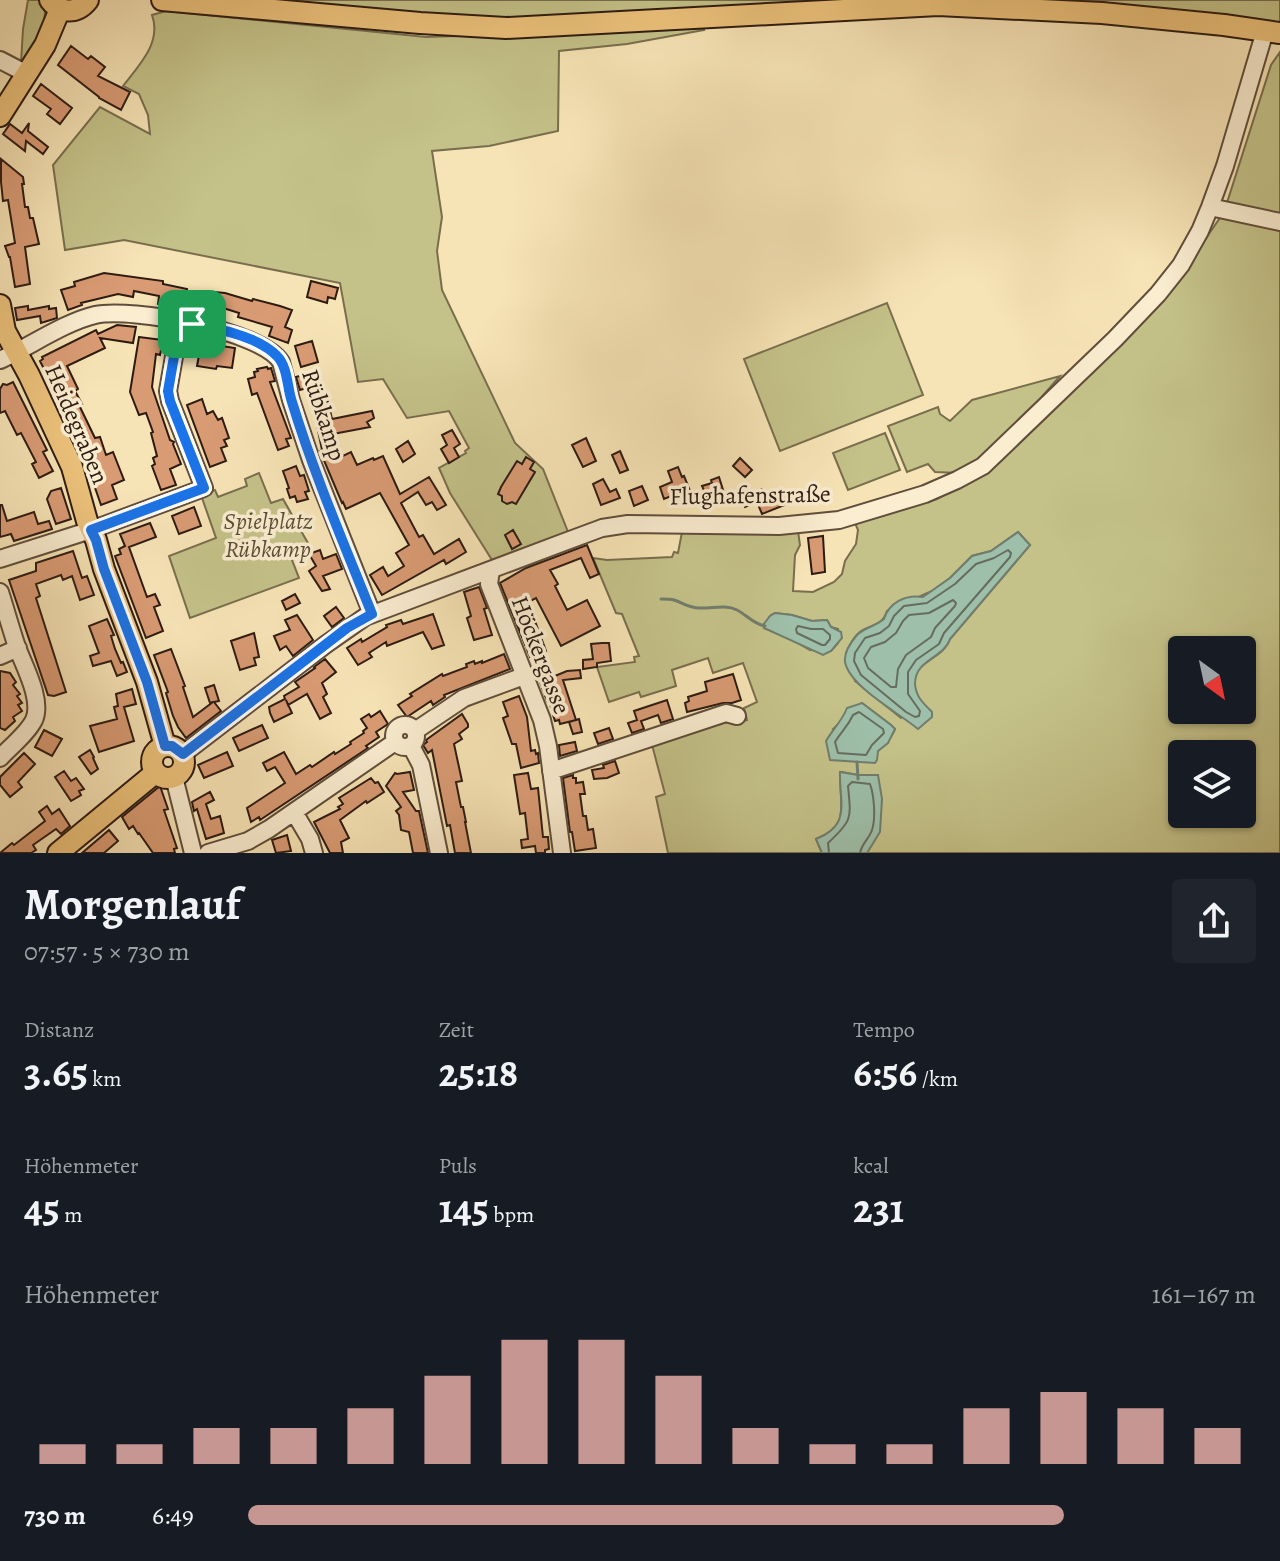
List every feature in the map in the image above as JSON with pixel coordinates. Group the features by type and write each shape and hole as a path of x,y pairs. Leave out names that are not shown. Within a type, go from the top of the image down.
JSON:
{"main road":[{"path":"0,116 45,45 55,5 74,10 81,8 88,0"},
{"path":"162,0 506,28 938,5 1102,13 1272,32"},
{"name":"Heidegraben","path":"0,305 8,356 67,455 104,569 174,750"},
{"path":"58,853 165,775 183,770 185,759 174,750 159,748 154,754 152,767 165,775"}],"street":[{"name":"Flughafenstraße","path":"174,750 347,628 372,614 602,528 640,523 779,526 839,520 925,494 983,466 1095,360 1158,294 1181,265 1210,207 1272,32"},
{"path":"0,60 27,74"},
{"path":"1210,207 1280,222"},
{"name":"Rübkamp","path":"8,356 70,324 112,312 205,326 266,348 279,358 311,460 372,614"},
{"path":"0,559 91,530 204,488 168,391 180,322"},
{"name":"Höckergasse","path":"491,570 489,584 542,720 562,853"},
{"path":"0,592 36,707 35,717 27,729 0,758"},
{"path":"0,656 18,648"},
{"path":"208,853 248,841 407,740 464,698 524,676"},
{"path":"551,771 726,713 737,716"},
{"path":"407,740 421,765 439,853"},
{"path":"165,775 193,853"},
{"path":"294,812 310,839 314,853"}],"green space":[{"path":"28,0 44,0 45,17 34,46 26,61 21,63 23,29"},
{"path":"284,0 836,0 517,21 388,13"},
{"path":"1047,0 1280,0 1280,24 1110,3"},
{"path":"166,11 426,37 703,28 627,44 559,51 558,131 489,146 432,151 442,217 437,251 442,290 515,443 543,469 568,532 492,560 450,493 439,468 466,453 469,448 449,411 407,418 383,379 358,382 340,283 124,240 65,250 53,165 100,107 150,134 148,115 139,94 123,86 142,62 151,44 154,35 152,15"},
{"path":"1280,52 1280,853 867,853 878,775 841,772 840,819 828,833 816,839 822,853 668,853 656,797 665,794 651,741 722,718 733,724 747,720 744,708 757,702 743,663 713,673 708,658 672,670 676,686 641,697 639,692 609,702 597,667 635,662 634,657 639,656 622,614 616,613 593,558 672,557 674,552 678,553 682,532 798,531 800,545 795,555 793,591 813,592 834,582 842,574 845,561 856,544 858,530 855,523 937,499 999,463 1166,296 1224,212 1271,65","holes":["1018,532 1030,545 945,647 917,670 914,678 920,700 901,718 855,681 846,653 861,631 880,622 887,611 932,591 972,556 991,551","775,613 812,621 827,620 831,627 838,629 838,643 831,651 810,650 764,628","862,703 895,729 876,755 833,729"]},
{"path":"887,303 923,395 780,451 744,359"},
{"path":"1060,376 1013,430 959,473 935,472 928,464 907,472 888,426 938,407 940,414 950,421 972,400"},
{"path":"885,433 900,470 848,490 833,453"},
{"name":"Spielplatz Rübkamp","path":"259,473 271,503 283,499 313,552 292,560 299,578 190,618 169,556 216,538 201,495 215,490 218,497 247,486 245,479"}],"water":[{"path":"1018,532 1030,545 942,651 919,669 916,689 920,700 932,712 932,717 918,729 856,681 845,662 848,648 857,635 884,619 890,608 899,601 923,597 950,578 972,556 991,551"},
{"path":"775,613 812,621 827,620 831,627 841,632 842,638 823,655 764,628 763,625"},
{"path":"862,703 895,729 888,743 878,751 875,763 830,760 826,741 847,708"},
{"path":"840,772 878,775 882,799 880,832 867,853 822,853 816,839 835,827 839,820"}],"building":[{"path":"71,46 105,67 98,76 130,92 121,110 99,98 58,65"},
{"path":"41,84 72,108 60,124 47,114 51,109 33,96"},
{"path":"29,123 28,131 48,147 43,154 26,141 25,151 3,134 10,124 22,133"},
{"path":"1,159 23,177 25,207 28,207 30,218 33,218 39,244 25,247 30,284 15,287 5,246 15,243 8,200 3,201"},
{"path":"104,273 163,281 163,284 187,289 186,295 206,299 214,299 215,292 225,293 292,310 285,327 292,330 288,343 269,336 272,327 238,317 239,313 217,306 210,307 209,314 158,304 159,296 134,291 133,297 118,294 81,303 68,310 61,290 75,286 74,282"},
{"path":"311,281 338,288 335,299 328,297 327,303 307,297"},
{"path":"28,306 28,310 49,306 49,309 56,308 57,318 41,323 40,316 17,320 15,308"},
{"path":"117,325 136,327 133,343 100,338 105,348 67,366 78,389 75,391 82,404 79,405 95,438 100,437 106,455 113,452 124,480 112,485 117,499 101,505 76,433 40,361 42,357 96,330 98,334"},
{"path":"196,336 209,339 208,344 235,348 232,368 197,366 200,350 194,349"},
{"path":"139,337 163,340 160,355 156,354 152,387 181,464 170,469 176,485 161,490 152,466 155,464 153,458 157,456 153,432 146,413 139,415 130,392"},
{"path":"312,341 318,362 301,367 295,346"},
{"path":"271,368 275,381 270,382 291,438 286,439 289,446 278,450 257,393 252,395 248,379 255,377 257,369"},
{"path":"307,374 310,387 300,390 296,377"},
{"path":"13,382 47,450 43,452 53,471 39,478 32,464 36,462 21,433 17,435 5,411 0,413 0,389 3,384"},
{"path":"202,399 207,414 213,411 218,420 222,418 229,438 224,440 227,446 221,448 226,461 210,467 187,405"},
{"path":"328,402 332,419 372,411 374,418 367,422 370,427 333,434 343,456 351,452 357,465 383,456 400,494 429,477 446,505 437,510 432,502 426,505 418,492 401,503 419,537 423,535 434,554 459,539 466,552 446,564 444,560 382,595 370,575 383,567 388,576 404,566 396,553 409,545 380,493 346,509 342,503 320,451 313,405"},
{"path":"452,430 460,444 454,448 459,457 449,463 441,449 447,445 442,435"},
{"path":"586,438 596,461 583,467 572,445"},
{"path":"408,441 415,454 403,462 396,449"},
{"path":"620,451 628,470 620,473 612,455"},
{"path":"526,457 534,462 530,469 535,472 516,504 507,504 498,494 517,461 522,464"},
{"path":"740,458 752,470 745,477 733,466"},
{"path":"296,466 300,476 304,475 309,491 305,492 308,499 297,502 295,496 290,498 283,471"},
{"path":"678,467 693,498 680,503 676,494 664,499 660,487 672,482 668,471"},
{"path":"719,477 724,493 708,500 702,486"},
{"path":"603,479 610,492 616,489 620,498 601,505 593,484"},
{"path":"642,486 648,500 634,506 629,491"},
{"path":"61,488 71,519 56,524 47,499 51,491"},
{"path":"762,489 766,499 782,492 787,504 762,514 757,502 745,507 741,497"},
{"path":"0,505 7,521 34,512 38,524 49,521 52,529 14,541 11,534 0,537"},
{"path":"194,507 201,526 179,534 172,516"},
{"path":"150,523 156,537 129,547 147,597 155,594 160,605 154,607 163,631 146,638 115,556 121,554 119,549 125,546 120,534"},
{"path":"513,530 521,544 512,549 505,535"},
{"path":"823,536 825,572 812,574 808,538"},
{"path":"587,545 599,574 590,578 581,558 550,570 567,610 587,600 600,626 561,646 536,598 528,602 546,651 530,657 500,583 526,568"},
{"path":"320,550 323,559 336,554 342,569 323,576 330,589 322,591 309,571 316,566 309,554"},
{"path":"73,551 82,578 87,576 94,595 80,600 72,576 63,580 61,575 36,584 40,596 36,598 66,692 54,696 48,695 9,580 36,571 36,563"},
{"path":"479,587 492,635 474,640 464,592"},
{"path":"295,594 300,603 286,610 282,601"},
{"path":"336,607 344,618 332,627 324,616"},
{"path":"433,614 444,645 432,649 423,632 387,646 386,642 369,653 372,657 358,665 347,648 361,639 362,642 386,625 401,620 403,624"},
{"path":"297,615 313,640 293,656 286,646 280,650 274,636 290,630 285,620"},
{"path":"107,619 114,635 111,636 115,649 127,672 117,676 111,661 93,666 90,656 99,653 89,626"},
{"path":"254,633 259,657 254,658 256,665 240,670 231,641"},
{"path":"609,643 611,661 583,669 583,660 593,659 591,644"},
{"path":"171,649 193,717 213,702 210,703 205,688 214,685 219,701 214,702 221,711 186,738 173,716 154,655"},
{"path":"504,654 510,669 444,695 433,705 431,701 407,717 398,705 442,674 467,667 466,664 474,661 475,664 482,663"},
{"path":"325,659 336,672 322,683 327,694 323,697 331,713 320,719 307,694 288,705 292,713 274,722 269,707 299,687 295,682"},
{"path":"580,670 581,678 563,680 576,720 560,724 559,720 555,721 540,682 567,671"},
{"path":"0,671 10,673 22,703 18,705 22,711 13,717 15,721 5,730 0,728"},
{"path":"733,674 741,700 687,712 685,703 689,701 688,697 707,691 705,682"},
{"path":"132,689 136,704 124,707 134,741 99,752 90,726 117,719 114,707 118,706 116,694"},
{"path":"519,696 527,717 531,751 538,753 539,763 521,768 516,744 512,744 503,718 508,716 503,702"},
{"path":"667,700 673,719 661,723 658,715 641,721 644,729 632,733 628,723 637,720 634,711"},
{"path":"380,711 388,724 376,732 379,737 366,746 368,748 260,820 259,817 251,822 247,808 285,783 275,767 267,771 263,763 284,752 296,774 310,765 312,767 351,744 367,728 361,719"},
{"path":"462,714 468,727 459,734 462,739 454,744 462,781 456,782 471,853 455,853 432,750 428,753 423,745"},
{"path":"579,719 582,732 573,734 569,722"},
{"path":"262,725 268,738 239,751 233,738"},
{"path":"609,728 613,739 598,744 594,733"},
{"path":"44,730 62,739 52,756 35,747"},
{"path":"575,742 577,751 560,756 559,745"},
{"path":"90,750 98,769 91,774 79,757"},
{"path":"227,752 233,766 204,778 198,765"},
{"path":"24,753 35,764 18,782 22,787 10,797 0,785 0,777"},
{"path":"615,761 619,773 594,779 592,770 604,768 603,765"},
{"path":"64,771 71,781 76,778 84,789 71,801 55,777"},
{"path":"410,772 414,790 403,792 419,811 428,853 413,853 409,832 401,830 396,811 401,807 386,786 395,773"},
{"path":"528,773 531,789 538,788 543,837 548,837 549,849 545,853 536,853 535,846 522,848 521,840 528,839 525,813 520,814 514,775"},
{"path":"573,775 576,783 583,782 585,794 580,794 583,816 586,816 588,830 593,829 596,848 575,851 563,778"},
{"path":"371,778 378,782 384,792 340,820 349,838 341,842 343,853 330,853 314,822 340,809 338,807 343,804 339,798"},
{"path":"160,786 168,809 164,810 177,848 174,849 175,853 153,853 133,826 129,829 122,817"},
{"path":"210,792 214,800 206,804 211,819 220,816 224,833 206,839 192,802"},
{"path":"47,806 52,814 59,809 70,826 61,834 56,829 33,845 36,850 31,853 0,853 45,821 39,812"},
{"path":"109,830 118,841 104,853 82,853"},
{"path":"287,835 291,851 276,853 272,840"}],"waterway":[{"path":"661,599 695,608 732,608 765,626"},
{"path":"857,762 858,779"}],"route":[{"path":"180,322 192,324 242,337 279,358 311,460 372,614 347,628 183,754 172,746 165,746 147,682 91,530 204,488 168,391 180,322"}]}
